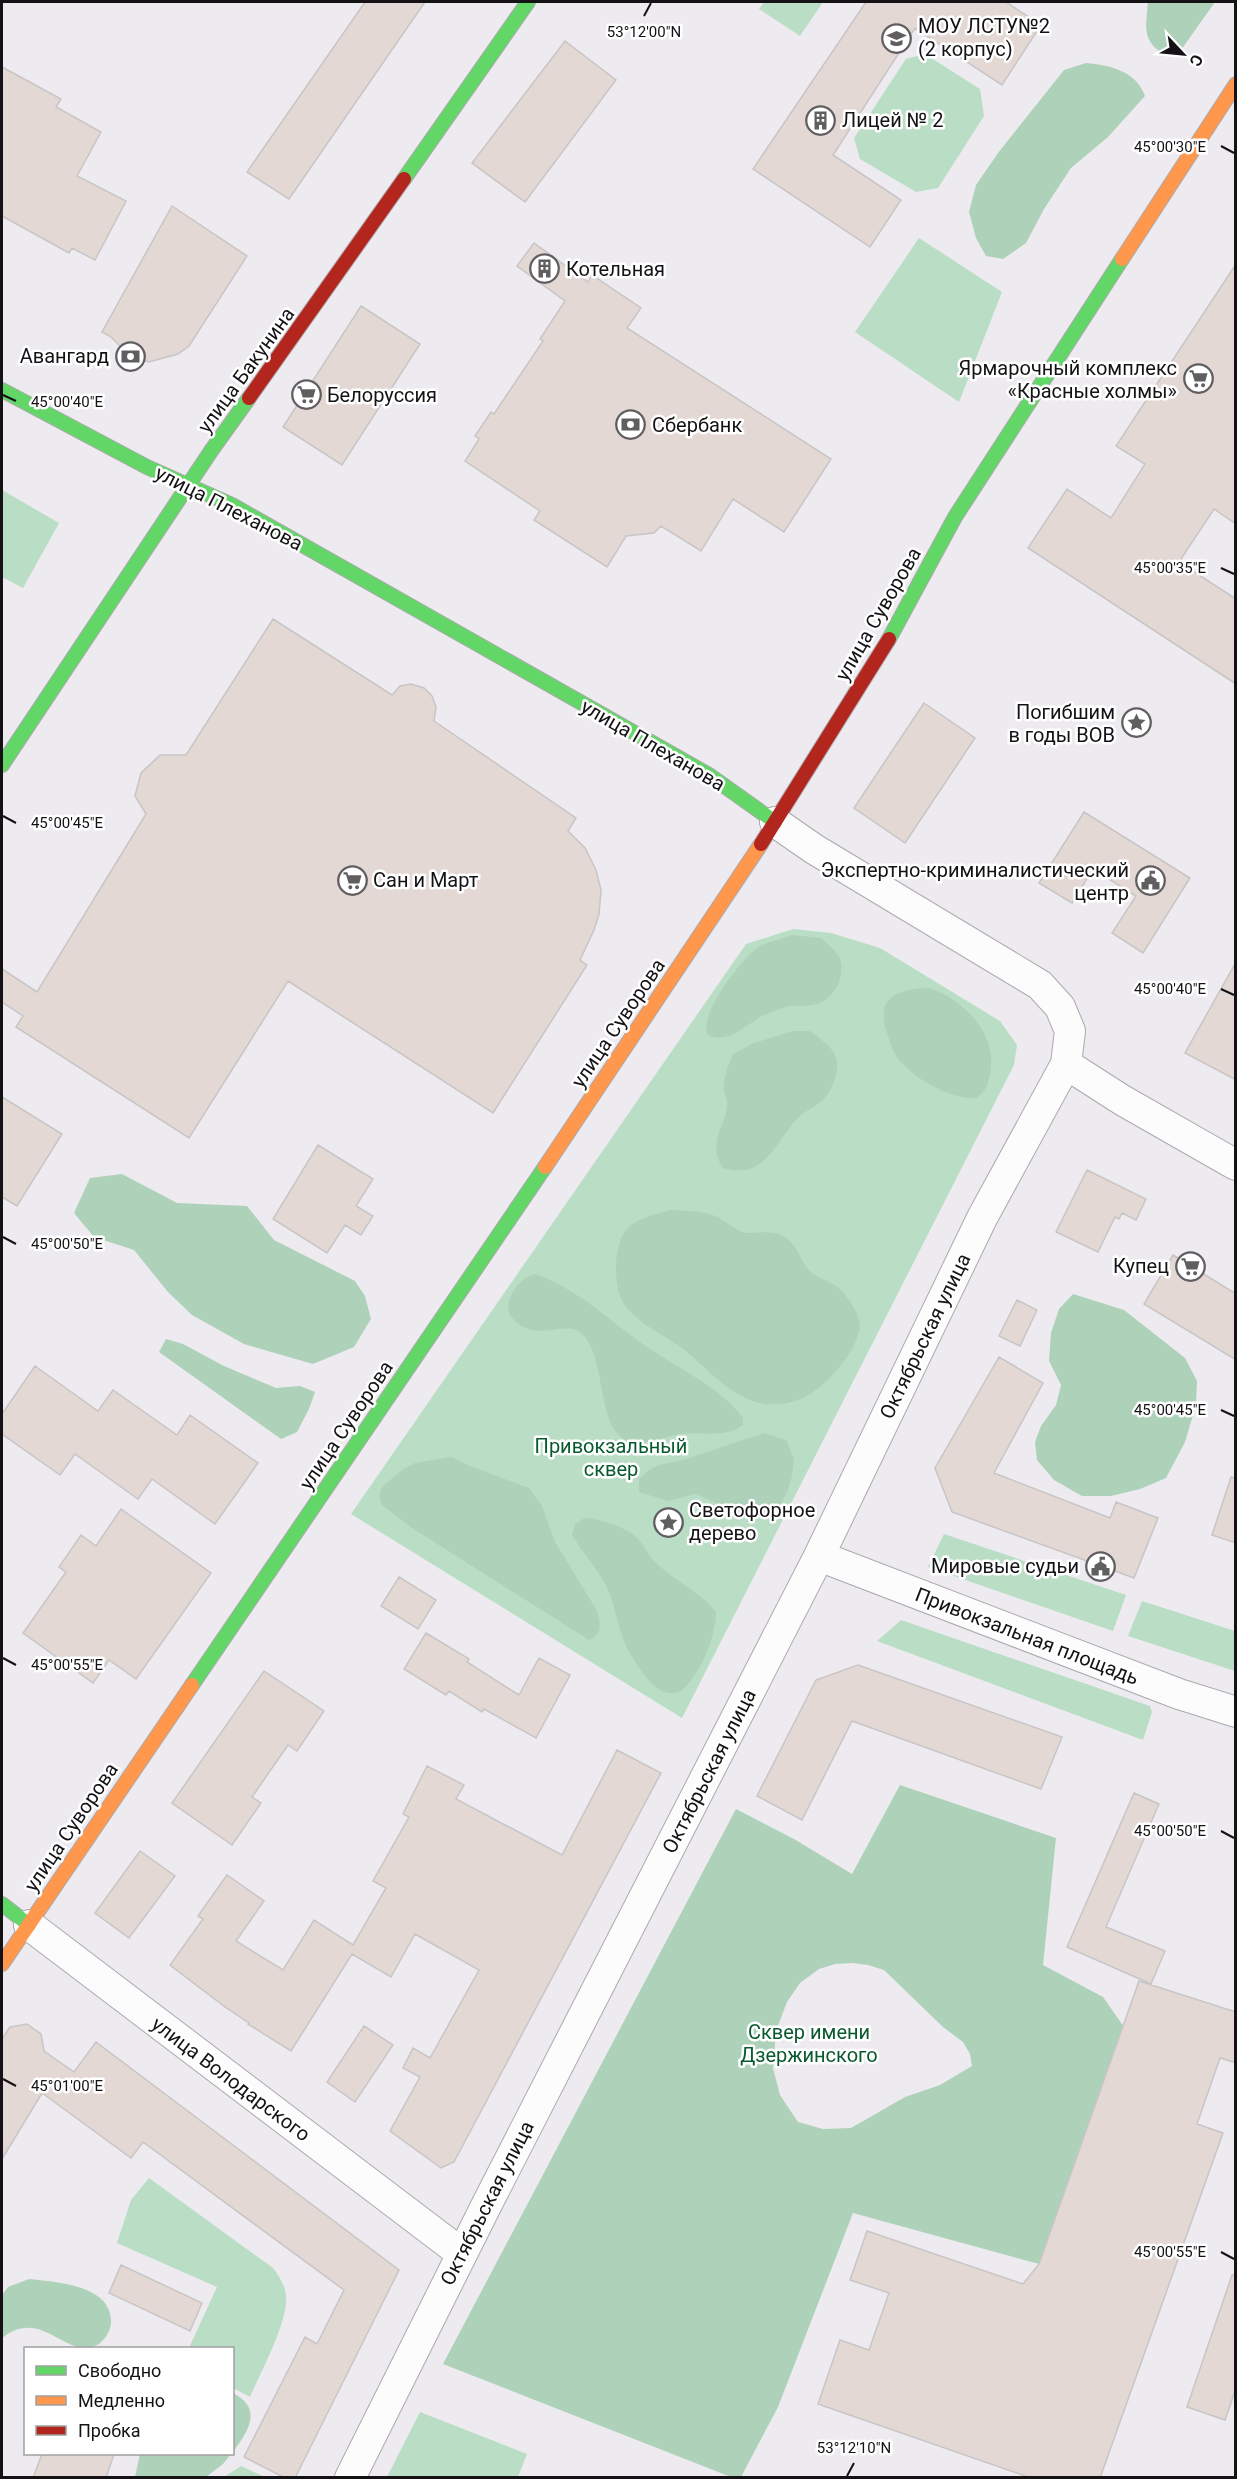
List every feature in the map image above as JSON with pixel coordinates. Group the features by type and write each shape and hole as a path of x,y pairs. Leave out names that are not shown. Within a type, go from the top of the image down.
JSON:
{"main road":[{"name":"улица Бакунина","path":"2,765 188,486 528,2"},
{"name":"улица Суворова","path":"2,1964 634,1035 776,822 886,644 955,517 1236,84"},
{"name":"улица Плеханова","path":"2,390 147,467 232,505 709,775 776,822"},
{"name":"улица Володарского","path":"2,1904 29,1925"}],"street":[{"name":"улица Плеханова","path":"776,822 814,849 1040,985 1060,1007 1070,1031 1066,1064"},
{"path":"1066,1064 1122,1100 1236,1166"},
{"name":"Октябрьская улица","path":"350,2478 461,2253 819,1556 982,1218 1066,1064"},
{"name":"Привокзальная площадь","path":"819,1556 1179,1694 1236,1712"},
{"name":"улица Володарского","path":"29,1925 461,2253"}],"green space":[{"path":"764,2 823,2 800,36 759,9"},
{"path":"1148,2 1215,2 1181,50 1165,55 1152,44 1147,32"},
{"path":"925,54 980,89 984,116 938,188 916,192 860,159 854,138 906,59"},
{"path":"1086,63 1104,65 1129,75 1141,87 1145,96 1108,137 1071,168 1044,209 1026,243 1003,259 986,256 976,238 969,212 976,185 998,153 1064,70"},
{"path":"919,238 1002,292 959,402 855,332"},
{"path":"2,490 59,523 23,588 2,577"},
{"name":"Привокзальный сквер","path":"793,929 831,933 880,948 1000,1021 1017,1045 1014,1065 682,1718 351,1514 746,944"},
{"path":"792,935 821,938 837,953 841,966 840,980 828,998 816,1004 789,1006 762,1016 729,1036 722,1038 708,1035 706,1026 715,1001 743,961 760,946"},
{"path":"930,988 955,1001 966,1010 984,1033 991,1059 990,1074 983,1093 977,1098 956,1096 925,1082 900,1061 893,1049 884,1023 886,1004 898,994"},
{"path":"793,1031 810,1031 834,1052 837,1066 836,1077 826,1097 797,1119 768,1157 759,1164 749,1169 723,1168 716,1150 718,1135 726,1113 727,1099 724,1081 733,1054 754,1043"},
{"path":"122,1174 177,1203 247,1206 274,1240 355,1281 365,1296 371,1319 354,1347 313,1364 244,1344 192,1315 168,1292 134,1250 94,1237 74,1213 90,1178"},
{"path":"671,1210 710,1214 747,1233 779,1234 793,1244 813,1274 835,1285 844,1293 858,1317 860,1326 858,1336 839,1368 821,1386 803,1398 790,1402 770,1404 750,1400 714,1377 682,1348 643,1323 624,1304 616,1278 617,1256 622,1237 635,1222"},
{"path":"536,1274 580,1297 647,1347 711,1388 734,1407 743,1418 743,1425 729,1432 681,1434 643,1443 623,1439 614,1429 608,1415 597,1364 584,1336 569,1329 542,1331 522,1327 509,1313 508,1306 513,1292 523,1280"},
{"path":"1073,1294 1124,1310 1185,1358 1197,1381 1196,1405 1185,1442 1166,1478 1140,1489 1111,1496 1082,1496 1054,1480 1037,1460 1035,1442 1041,1426 1056,1405 1061,1385 1049,1361 1051,1333 1059,1309"},
{"path":"166,1339 183,1344 224,1366 276,1388 300,1386 315,1392 297,1432 281,1439 159,1352"},
{"path":"765,1433 787,1441 794,1460 787,1493 775,1512 755,1519 738,1515 726,1507 695,1494 668,1501 639,1492 639,1479 652,1468"},
{"path":"452,1457 529,1488 542,1506 555,1542 596,1609 600,1627 594,1637 589,1640 412,1528 382,1505 379,1495 383,1486 403,1469 415,1463"},
{"path":"591,1518 619,1527 635,1536 654,1561 702,1598 716,1612 714,1631 704,1658 695,1675 680,1691 663,1692 655,1686 647,1679 626,1645 605,1584 572,1535 575,1524 583,1519"},
{"path":"944,1534 1126,1595 1113,1631 928,1567"},
{"path":"1142,1601 1235,1631 1235,1671 1128,1636"},
{"path":"901,1620 1150,1706 1152,1712 1143,1740 877,1641"},
{"name":"Сквер имени Дзержинского","path":"900,1785 1056,1838 1043,1965 1103,1997 1124,2027 1039,2264 853,2213 778,2407 741,2477 731,2477 443,2364 736,1809 794,1839 852,1874","holes":["835,1964 868,1965 884,1970 943,2027 963,2042 970,2054 972,2066 940,2085 905,2097 851,2128 823,2129 798,2122 780,2095 773,2068 776,2031 787,2002 800,1983 819,1969"]},
{"path":"149,2178 273,2268 283,2283 286,2305 279,2332 250,2397 234,2389 234,2347 189,2347 217,2287 117,2243 131,2200"},
{"path":"29,2279 67,2284 93,2293 109,2310 110,2328 100,2343 89,2347 74,2346 41,2330 29,2328 16,2330 2,2338 2,2295 8,2287"},
{"path":"234,2394 248,2406 250,2413 248,2428 234,2451"},
{"path":"420,2412 527,2454 518,2477 387,2477"},
{"path":"140,2455 230,2455 223,2464 206,2477 135,2477"},
{"path":"241,2466 265,2477 224,2477"}],"building":[{"path":"365,2 425,2 289,199 247,172"},
{"name":"Лицей № 2","path":"866,2 1006,2 1041,25 1002,85 915,28 833,155 901,200 870,247 753,169"},
{"path":"565,41 616,80 525,202 472,163"},
{"path":"2,67 61,99 56,107 101,132 77,176 126,201 95,260 72,248 69,253 2,216"},
{"path":"172,206 247,256 189,346 178,354 149,362 130,356 111,337 102,332"},
{"name":"Сбербанк","path":"534,243 588,282 592,275 641,308 627,328 831,459 784,532 733,499 701,551 661,526 654,533 626,536 607,567 534,520 540,511 465,461 479,439 475,436 491,412 494,414 543,341 540,339 565,301 517,266"},
{"path":"1236,264 1236,524 1214,509 1179,562 1236,599 1236,684 1028,548 1067,489 1111,518 1145,464 1116,446"},
{"path":"361,306 420,344 342,465 283,427"},
{"name":"Сан и Март","path":"273,619 392,695 400,686 411,684 424,688 432,696 436,707 434,721 576,818 568,831 585,848 596,870 601,890 599,914 580,960 587,965 493,1113 288,981 189,1138 16,1027 23,1016 2,1002 2,969 37,992 146,814 135,796 141,773 160,755 186,755"},
{"path":"924,703 975,738 905,843 854,808"},
{"name":"Экспертно-криминалистический центр","path":"1084,812 1190,878 1143,953 1112,933 1136,896 1093,869 1072,903 1039,883"},
{"path":"1236,962 1236,1080 1185,1053"},
{"path":"2,1097 62,1134 17,1206 2,1197"},
{"path":"318,1145 373,1179 356,1206 373,1216 361,1235 345,1225 327,1253 273,1219"},
{"path":"1087,1170 1146,1199 1136,1220 1122,1213 1119,1219 1115,1217 1098,1252 1056,1232"},
{"path":"1173,1255 1236,1294 1236,1360 1144,1304"},
{"path":"1017,1300 1037,1310 1020,1346 999,1336"},
{"path":"999,1357 1043,1383 994,1473 1110,1518 1116,1502 1158,1518 1134,1578 952,1512 935,1468"},
{"path":"35,1366 98,1411 113,1390 177,1435 190,1415 258,1463 215,1524 152,1479 138,1499 75,1454 60,1475 2,1434 2,1414"},
{"path":"1231,1477 1236,1478 1236,1543 1212,1535"},
{"path":"121,1509 211,1573 136,1679 109,1660 93,1683 23,1633 66,1572 59,1567 81,1535 96,1546"},
{"path":"399,1577 436,1600 418,1629 381,1606"},
{"path":"426,1633 469,1659 467,1662 519,1695 539,1658 570,1675 536,1738 484,1709 482,1712 449,1691 446,1695 404,1669"},
{"path":"858,1665 1062,1737 1041,1789 852,1721 802,1820 757,1796 816,1680"},
{"path":"264,1671 324,1711 297,1751 288,1745 252,1797 261,1803 232,1845 172,1803"},
{"path":"617,1750 661,1773 454,2162 441,2168 390,2131 420,2077 403,2068 413,2048 430,2058 479,1970 415,1934 391,1977 352,1954 291,2051 248,2024 170,1965 203,1919 198,1916 227,1875 264,1901 236,1941 283,1970 314,1920 353,1945 386,1888 373,1881 409,1817 403,1814 427,1766 464,1785 456,1799 562,1855"},
{"path":"1134,1793 1159,1804 1106,1927 1165,1951 1151,1984 1067,1947"},
{"path":"140,1851 175,1876 129,1938 95,1913"},
{"path":"1139,1981 1236,2012 1236,2063 1220,2058 1197,2124 1223,2133 1100,2478 1031,2478 818,2404 840,2340 869,2350 889,2293 850,2280 867,2231 1023,2284 1039,2264"},
{"path":"27,2024 41,2034 44,2051 74,2072 96,2042 399,2270 295,2478 285,2478 244,2457 305,2337 317,2344 344,2290 143,2142 131,2158 42,2093 2,2159 2,2039 10,2027"},
{"path":"364,2026 393,2045 355,2102 327,2082"},
{"path":"121,2265 202,2303 190,2331 109,2293"},
{"path":"1232,2275 1236,2275 1236,2388 1225,2420 1187,2407"},
{"path":"42,2455 114,2455 106,2478 33,2478"}],"traffic: fast":[{"path":"404,179 528,2"},
{"path":"889,639 955,517 1122,259"},
{"path":"2,390 147,467 232,505 709,775 775,822"},
{"path":"2,765 211,451 249,398"},
{"path":"192,1685 545,1167"},
{"path":"2,1904 29,1925"}],"traffic: slow":[{"path":"1122,259 1236,84"},
{"path":"545,1167 761,844"},
{"path":"2,1964 192,1685"}],"traffic: jam":[{"path":"249,398 404,179"},
{"path":"761,844 889,639"}],"place":[{"name":"МОУ ЛСТУ№2 (2 корпус)","path":"897,38"},
{"name":"Лицей № 2","path":"821,120"},
{"name":"Котельная","path":"545,269"},
{"name":"Авангард","path":"130,356"},
{"name":"Ярмарочный комплекс «Красные холмы»","path":"1198,379"},
{"name":"Белоруссия","path":"306,395"},
{"name":"Сбербанк","path":"631,425"},
{"name":"Погибшим в годы ВОВ","path":"1136,723"},
{"name":"Сан и Март","path":"352,880"},
{"name":"Экспертно-криминалистический центр","path":"1150,881"},
{"name":"Купец","path":"1190,1266"},
{"name":"Светофорное дерево","path":"668,1522"},
{"name":"Мировые судьи","path":"1100,1566"}]}
